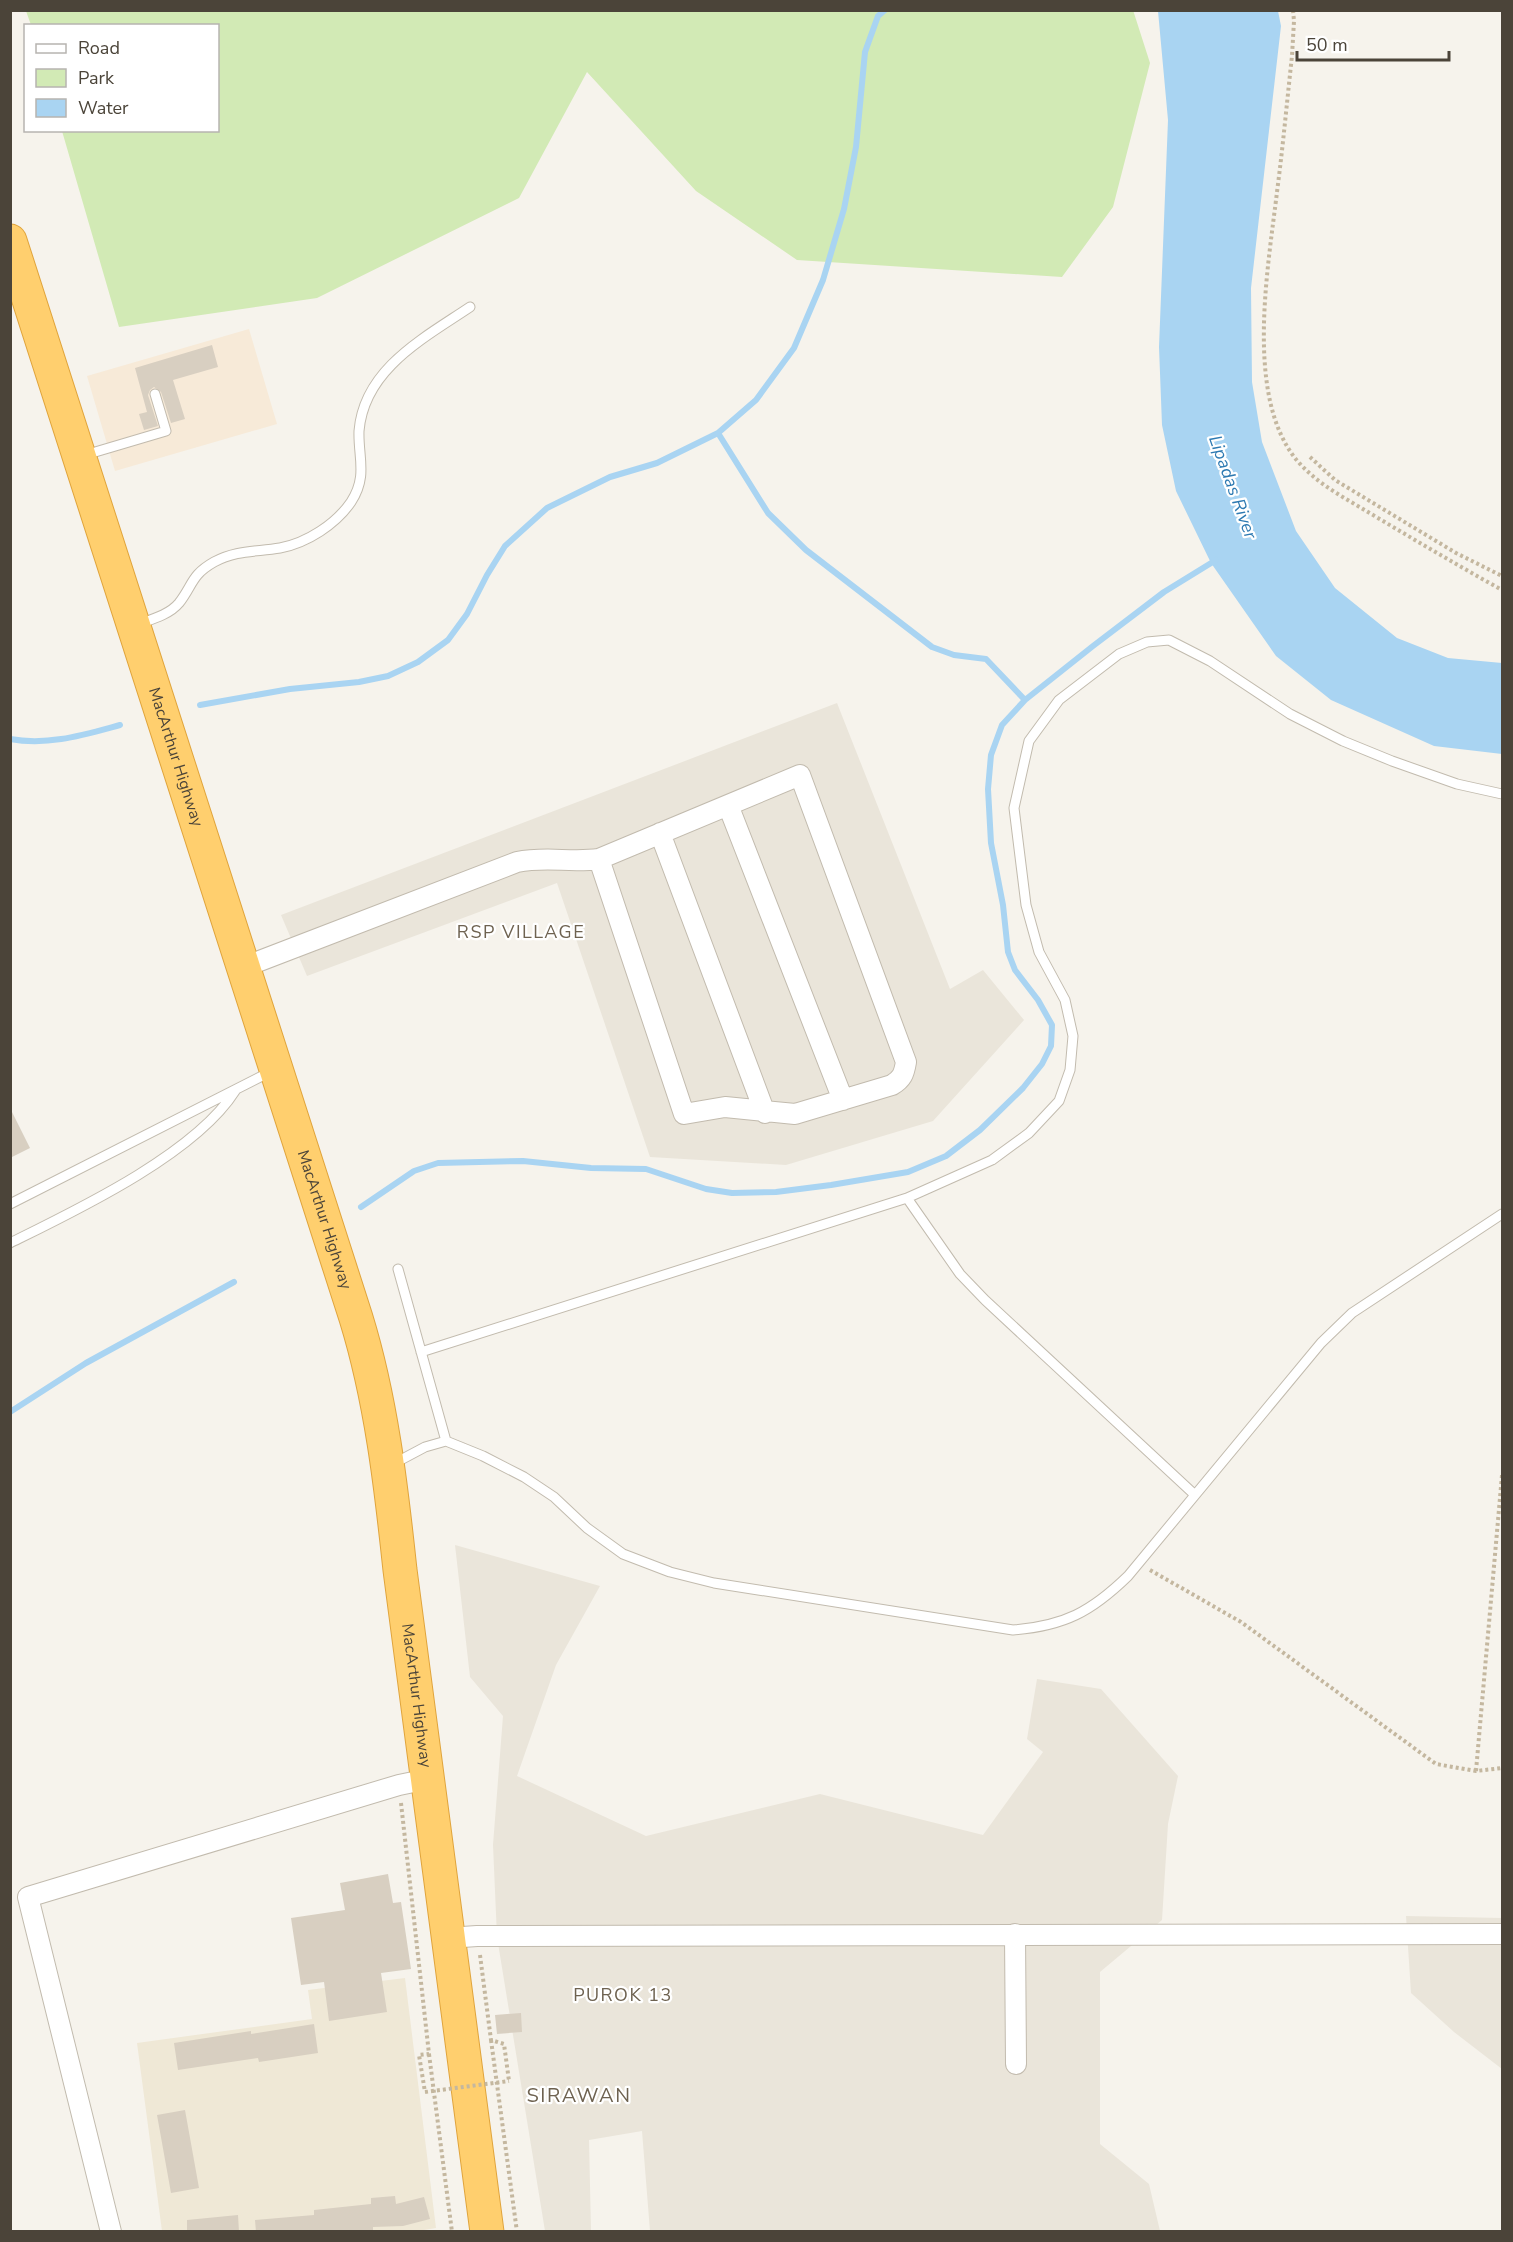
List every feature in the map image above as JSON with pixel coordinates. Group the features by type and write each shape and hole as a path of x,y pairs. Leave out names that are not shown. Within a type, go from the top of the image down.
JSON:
{"highway":[{"name":"MacArthur Highway","path":"10,241 360,1331 388,1466 414,1782 463,1937 487,2232"}],"street":[{"path":"244,967 517,862 537,858 581,862 599,859 800,775 906,1062 901,1079 892,1085 795,1114 765,1113 725,1107 684,1114 599,859"},
{"path":"728,805 843,1101"},
{"path":"660,833 765,1113"},
{"path":"111,2232 28,1897 414,1782"},
{"path":"1015,1934 1016,2064"},
{"path":"463,1937 1503,1934"}],"lane":[{"path":"134,626 171,610 178,603 192,579 214,562 238,552 279,548 296,543 310,537 332,522 351,502 361,480 362,456 359,432 364,404 375,383 401,355 470,308"},
{"path":"80,457 166,431 155,394"},
{"path":"421,1352 908,1198 992,1160 1029,1133 1059,1101 1070,1070 1073,1036 1065,1000 1039,952 1026,905 1014,808 1029,741 1059,699 1119,654 1147,642 1169,640 1210,661 1290,714 1343,741 1457,784 1503,794"},
{"path":"10,1204 277,1069"},
{"path":"10,1243 114,1188 157,1162 221,1111 237,1090"},
{"path":"908,1198 940,1248 972,1287 1195,1495"},
{"path":"388,1466 425,1447 446,1441 483,1456 524,1477 554,1497 587,1528 623,1554 670,1572 714,1583 1013,1630 1040,1628 1063,1621 1111,1593 1138,1564 1321,1343 1352,1313 1503,1214"},
{"path":"398,1269 446,1441"}],"path":[{"path":"1293,10 1291,67 1263,315 1268,388 1281,436 1296,459 1320,483 1503,590"},
{"path":"1310,457 1335,480 1456,553 1503,576"},
{"path":"1476,1771 1503,1475"},
{"path":"1138,1564 1241,1622 1436,1764 1476,1771 1503,1768"},
{"path":"414,1782 429,2054 452,2232"},
{"path":"463,1937 491,2040 517,2232"},
{"path":"429,2054 419,2055 424,2092 509,2081 504,2044 491,2040"}],"shaded area":[{"path":"249,329 277,424 115,471 87,376"},
{"path":"837,703 950,989 983,970 1024,1020 933,1121 786,1165 650,1157 557,883 307,976 281,915"},
{"path":"455,1545 600,1586 556,1665 517,1776 646,1836 820,1794 983,1835 1043,1752 1027,1739 1037,1679 1101,1689 1178,1776 1168,1824 1162,1920 1100,1972 1100,2144 1149,2184 1160,2231 650,2231 642,2131 589,2140 591,2231 545,2231 497,1937 493,1845 503,1716 470,1677"},
{"path":"1406,1916 1502,1918 1502,2069 1454,2032 1411,1993"},
{"path":"405,1978 436,2228 412,2232 162,2231 137,2043 312,2019 308,1990"}],"green space":[{"path":"1133,10 1150,63 1113,207 1062,277 797,260 696,191 587,72 519,198 317,298 119,327 62,132 219,132 219,24 31,24 26,11"}],"water":[{"name":"Lipadas River","path":"1158,11 1278,11 1281,26 1251,288 1252,382 1262,442 1296,531 1335,588 1397,638 1448,658 1502,663 1502,754 1434,746 1331,700 1276,656 1211,563 1176,491 1162,425 1159,347 1168,120"}],"building":[{"path":"212,345 218,367 173,380 185,419 171,423 161,392 154,387 148,395 158,426 144,430 139,414 147,412 135,368"},
{"path":"10,1108 30,1148 10,1158"},
{"path":"388,1874 393,1903 401,1902 411,1969 381,1973 387,2012 329,2021 324,1982 301,1985 291,1918 345,1910 340,1883"},
{"path":"521,2013 522,2032 497,2034 495,2015"},
{"path":"314,2024 318,2053 259,2062 258,2058 178,2070 174,2043"},
{"path":"185,2110 199,2188 171,2193 157,2115"},
{"path":"395,2196 396,2204 424,2197 430,2219 403,2226 373,2227 373,2232 256,2232 255,2220 314,2215 314,2210 371,2204 371,2198"},
{"path":"238,2215 239,2232 187,2232 187,2220"}],"waterway":[{"path":"200,705 290,689 359,682 388,676 418,662 448,640 467,614 505,546 547,508 610,477 657,463 718,433 756,400 794,348 823,280 844,209 856,147 865,52 878,16 885,10"},
{"path":"718,433 768,513 806,550 932,647 954,655 986,659 1025,700"},
{"path":"361,1207 414,1171 438,1163 523,1161 591,1168 646,1169 706,1189 732,1193 776,1192 908,1172 946,1156 980,1130 1023,1088 1042,1064 1051,1046 1052,1025 1038,1000 1015,970 1008,952 1003,905 991,843 988,789 991,755 1002,725 1025,700 1093,646 1164,592 1216,560"},
{"path":"10,739 52,740 79,736 120,725"},
{"path":"10,1412 86,1363 234,1282"}],"district":[{"name":"RSP VILLAGE","path":"521,932"},
{"name":"PUROK 13","path":"623,1995"},
{"name":"SIRAWAN","path":"579,2095"}]}
